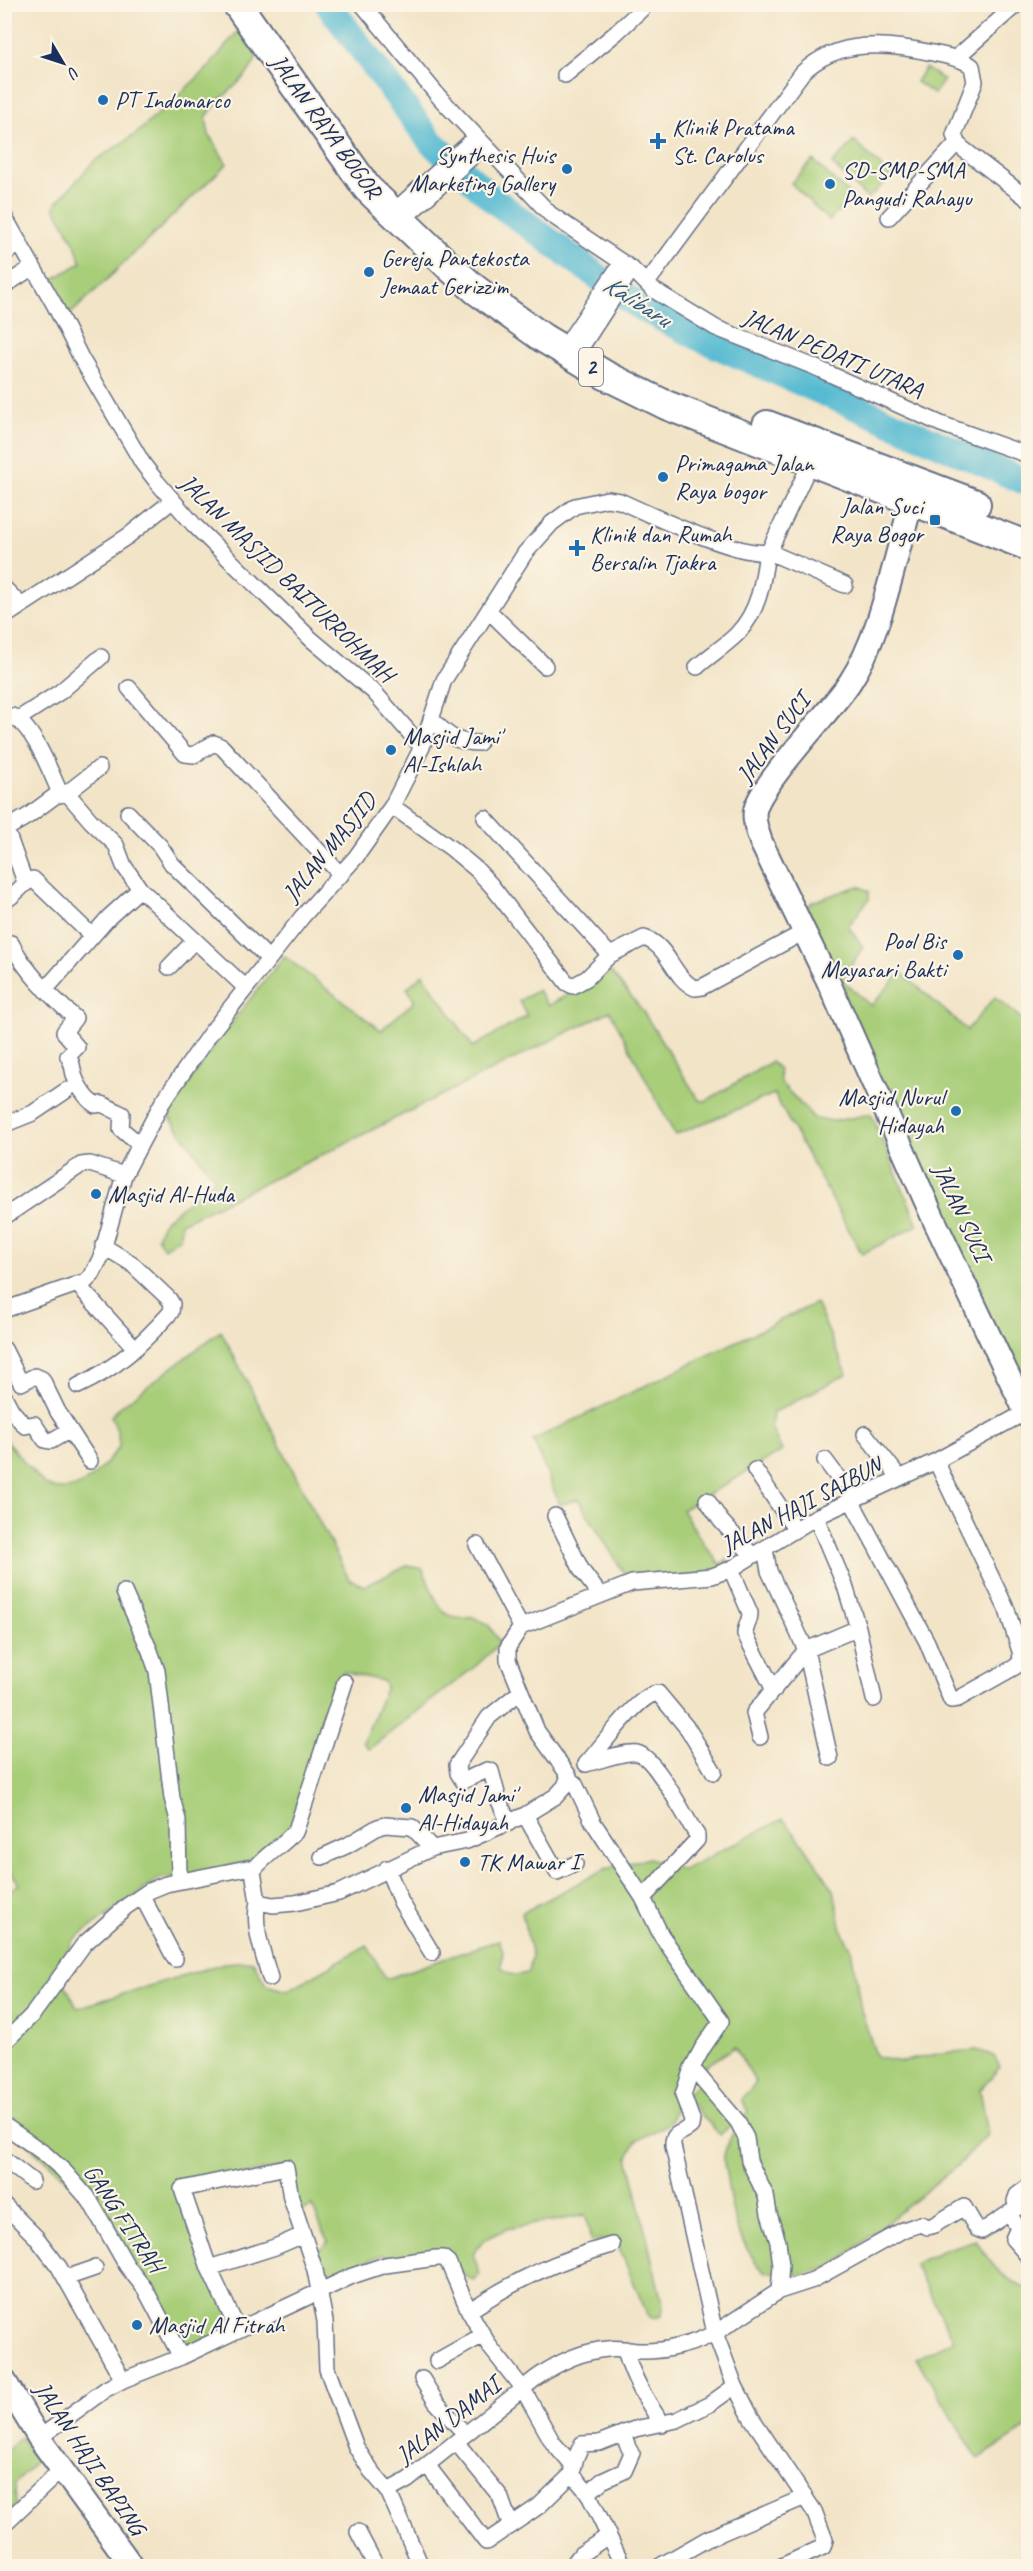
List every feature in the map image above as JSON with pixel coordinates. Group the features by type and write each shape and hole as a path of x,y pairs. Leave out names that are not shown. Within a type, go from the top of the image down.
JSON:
{"highway":[{"name":"JALAN RAYA BOGOR","path":"237,4 353,170 402,212 487,275 584,330 641,374 915,490 1029,546"},
{"name":"JALAN RAYA BOGOR","path":"258,4 402,212 476,290 579,361 649,398 811,462 915,490 1029,525"}],"street":[{"name":"JALAN PEDATI UTARA","path":"362,4 475,147 550,214 627,266 652,290 716,328 812,366 941,424 1029,455"},
{"path":"565,75 647,4"},
{"path":"956,58 1017,4"},
{"path":"647,283 802,72 823,57 882,44 956,58 972,66 975,82 956,137 889,218"},
{"path":"956,137 1029,199"},
{"path":"402,212 475,147"},
{"name":"JALAN MASJID BAITURROHMAH","path":"4,216 81,358 143,464 172,501 311,639 374,692 422,747"},
{"path":"4,254 20,243"},
{"path":"584,330 627,266"},
{"path":"4,286 33,267"},
{"path":"697,667 737,634 755,609 768,550 811,462"},
{"name":"JALAN SUCI","path":"915,490 879,595 867,647 850,682 779,772 754,811 761,842 935,1222 1027,1414"},
{"name":"JALAN MASJID","path":"4,1310 86,1281 92,1275 124,1175 139,1144 188,1062 269,959 367,843 392,806 422,747 444,680 490,612 525,553 552,523 575,506 585,502 607,499 620,501 696,534 748,550 768,550 845,585"},
{"path":"4,616 128,536 172,501"},
{"path":"4,588 21,605"},
{"path":"490,612 545,666"},
{"path":"101,657 60,692 11,719 38,746 64,793 116,844 124,866 140,889 246,988"},
{"path":"129,688 185,754 194,755 214,743 222,747 341,875"},
{"path":"431,719 456,740 464,743 479,743"},
{"path":"26,882 5,829 64,793 99,768"},
{"path":"392,806 452,849 483,877 570,986 575,986 587,978 610,955 644,938 653,940 690,985 702,987 804,932"},
{"path":"128,813 160,846 172,864 269,959"},
{"path":"485,818 610,955"},
{"path":"7,894 33,879 92,936"},
{"path":"45,990 92,936 140,889"},
{"path":"169,967 194,941"},
{"path":"10,944 16,955 45,990 75,1018 64,1032 77,1047 68,1056 73,1064 73,1073 80,1089 95,1105 102,1104 122,1114 121,1129 139,1144"},
{"path":"4,1119 8,1123 33,1113 68,1090"},
{"path":"4,1217 81,1165 90,1164 124,1175"},
{"path":"78,1386 104,1374 121,1362 171,1312 171,1304 131,1263 103,1246"},
{"path":"77,1284 135,1347"},
{"path":"4,1349 21,1383"},
{"path":"4,1390 35,1376 40,1377 90,1461"},
{"path":"4,1396 12,1411 25,1426 34,1424 45,1440 51,1441 70,1430"},
{"name":"JALAN HAJI SAIBUN","path":"521,1627 632,1583 712,1576 731,1569 816,1517 936,1461 1027,1414"},
{"path":"866,1434 900,1478"},
{"path":"825,1460 838,1479 845,1481 927,1642 951,1700 958,1700 1015,1667 1021,1660 1020,1651 1001,1598 936,1461"},
{"path":"755,1470 795,1529"},
{"path":"707,1500 721,1521 758,1552 769,1570 806,1650 830,1758"},
{"path":"555,1516 582,1571 600,1595"},
{"path":"816,1517 845,1586 858,1628 873,1699"},
{"path":"477,1545 521,1627 508,1647 508,1660 537,1731 575,1784 593,1822 643,1898 662,1935 721,2021 692,2068 683,2095 692,2120 691,2126 675,2134 673,2146 715,2333 735,2386 751,2417 814,2511 825,2540 823,2547 782,2566"},
{"path":"731,1569 750,1613 745,1634 774,1690"},
{"path":"123,1592 157,1671 172,1798 178,1820 179,1880"},
{"path":"760,1737 754,1713 806,1650 858,1628"},
{"path":"270,1978 255,1910 258,1902 253,1871 260,1861 285,1843 296,1830 345,1682"},
{"path":"509,1823 499,1801 491,1771 487,1770 463,1781 458,1773 457,1765 489,1717 520,1692"},
{"path":"258,1902 273,1905 295,1903 339,1893 432,1848 467,1841 525,1815 556,1796 569,1778 586,1764 635,1707 650,1695 658,1693 688,1729 714,1772"},
{"path":"586,1764 638,1753 654,1767 698,1835 698,1840 643,1898"},
{"path":"525,1815 557,1872 575,1864"},
{"path":"322,1857 385,1825 412,1827 432,1848"},
{"path":"6,2037 33,2014 90,1938 142,1896 157,1887 179,1880 247,1868 253,1871"},
{"path":"387,1868 401,1902 432,1953"},
{"path":"142,1896 175,1959"},
{"path":"692,2068 738,2122 746,2138 749,2161 766,2196 778,2242 781,2265 779,2291"},
{"name":"GANG FITRAH","path":"4,2125 45,2154 64,2171 90,2201 127,2266 145,2289 182,2357"},
{"path":"4,2159 32,2181"},
{"name":"JALAN DAMAI","path":"208,2268 183,2187 286,2167 291,2198 315,2270 325,2321 327,2369 340,2407 364,2460 388,2491 408,2480 546,2371 574,2357 609,2348 651,2351 698,2342 779,2291 813,2280 903,2230 921,2224 928,2227 934,2225 964,2207 979,2231 1009,2213"},
{"path":"1029,2187 1017,2195 1015,2201 1017,2208 1009,2213 1018,2228 1013,2239 1029,2256"},
{"path":"4,2205 36,2237 66,2277 123,2380"},
{"path":"238,2330 208,2268 275,2247 303,2235"},
{"path":"469,2311 498,2292 555,2262 612,2245"},
{"path":"39,2438 106,2389 123,2380 182,2357 352,2276 385,2265 443,2258 448,2262 469,2311 483,2336 523,2389 553,2444 588,2493 623,2566"},
{"path":"66,2277 95,2268"},
{"path":"437,2361 483,2336"},
{"path":"625,2349 630,2367 646,2400 663,2424"},
{"path":"422,2379 500,2496 510,2524"},
{"name":"JALAN HAJI BAPING","path":"4,2380 60,2470 132,2566"},
{"path":"427,2465 486,2542 539,2506 573,2471 582,2444 599,2443 634,2429 663,2424 694,2412 735,2386"},
{"path":"588,2493 602,2481 624,2471 632,2453 622,2435"},
{"path":"4,2524 60,2470"},
{"path":"388,2491 421,2566"},
{"path":"660,2566 707,2539 805,2498"},
{"path":"358,2532 376,2566"},
{"path":"572,2566 581,2554 608,2536"}],"green space":[{"path":"240,28 257,57 240,82 218,102 206,118 209,135 227,164 68,316 43,285 81,263 75,244 54,206 93,162 136,134 208,68"},
{"path":"925,68 944,80 934,94 916,82"},
{"path":"854,141 891,176 868,199 832,164"},
{"path":"813,160 852,197 829,221 791,183"},
{"path":"858,886 869,891 869,899 848,926 863,947 842,980 871,1006 901,972 967,1030 995,997 1028,1024 1028,1409 802,914 812,902"},
{"path":"284,956 381,1030 415,1001 407,988 423,974 473,1047 527,1016 519,1001 538,990 548,1006 607,971 611,972 642,1010 699,1100 706,1101 771,1062 779,1069 780,1082 815,1119 835,1121 871,1114 918,1225 862,1254 774,1094 675,1135 610,1011 181,1223 180,1237 164,1248 157,1237 164,1221 215,1179 167,1114 215,1044"},
{"path":"816,1303 847,1374 773,1413 771,1427 782,1451 682,1510 720,1564 727,1560 736,1569 632,1586 578,1499 560,1505 533,1440"},
{"path":"221,1331 349,1579 364,1586 407,1566 423,1569 439,1606 445,1612 452,1617 462,1619 473,1617 488,1624 500,1643 477,1665 369,1749 363,1742 386,1687 383,1681 343,1672 335,1684 296,1828 251,1860 185,1877 160,1878 73,1940 59,1972 77,2008 224,1963 253,1961 266,1985 287,1991 367,1945 386,1979 499,1940 503,1951 501,1967 513,1975 528,1973 532,1956 522,1913 605,1869 649,1858 683,1870 783,1819 804,1845 834,1890 842,1932 851,1948 861,2010 876,2056 900,2062 942,2053 977,2050 994,2056 1000,2067 980,2090 988,2134 958,2165 832,2267 802,2275 764,2272 742,2240 731,2205 724,2156 731,2138 748,2111 741,2099 756,2083 735,2047 670,2089 676,2107 670,2123 636,2141 628,2157 663,2307 662,2316 652,2318 647,2314 615,2238 591,2242 586,2215 506,2229 485,2239 473,2254 480,2274 473,2281 462,2273 450,2259 401,2260 382,2255 341,2271 331,2284 325,2286 316,2252 328,2242 312,2206 299,2212 287,2166 181,2187 237,2333 182,2358 90,2200 5,2124 5,2055 15,2045 5,2032 5,1894 19,1884 10,1870 4,1873 4,1438 32,1472 48,1486 70,1489 80,1485 98,1472 119,1447 118,1433 111,1416"},
{"path":"700,2081 736,2120 720,2135 684,2096"},
{"path":"976,2240 997,2270 1010,2280 1028,2288 1028,2427 978,2459 916,2358 954,2340 914,2264 941,2251"},
{"path":"21,2437 38,2459 15,2483 16,2505 5,2524 5,2452"}],"waterway":[{"name":"Kalibaru","path":"328,4 431,142 495,201 638,306 704,340 1028,483"}],"place":[{"name":"PT Indomarco","path":"103,100"},
{"name":"Klinik Pratama St. Carolus","path":"658,141"},
{"name":"Synthesis Huis Marketing Gallery","path":"567,169"},
{"name":"SD-SMP-SMA Pangudi Rahayu","path":"830,184"},
{"name":"Gereja Pantekosta Jemaat Gerizzim","path":"369,272"},
{"name":"Primagama Jalan Raya bogor","path":"663,477"},
{"name":"Jalan Suci Raya Bogor","path":"935,520"},
{"name":"Klinik dan Rumah Bersalin Tjakra","path":"577,548"},
{"name":"Masjid Jami' Al-Ishlah","path":"391,750"},
{"name":"Pool Bis Mayasari Bakti","path":"958,955"},
{"name":"Masjid Nurul Hidayah","path":"956,1111"},
{"name":"Masjid Al-Huda","path":"96,1194"},
{"name":"Masjid Jami' Al-Hidayah","path":"406,1808"},
{"name":"TK Mawar I","path":"465,1862"},
{"name":"Masjid Al Fitrah","path":"137,2325"}]}
